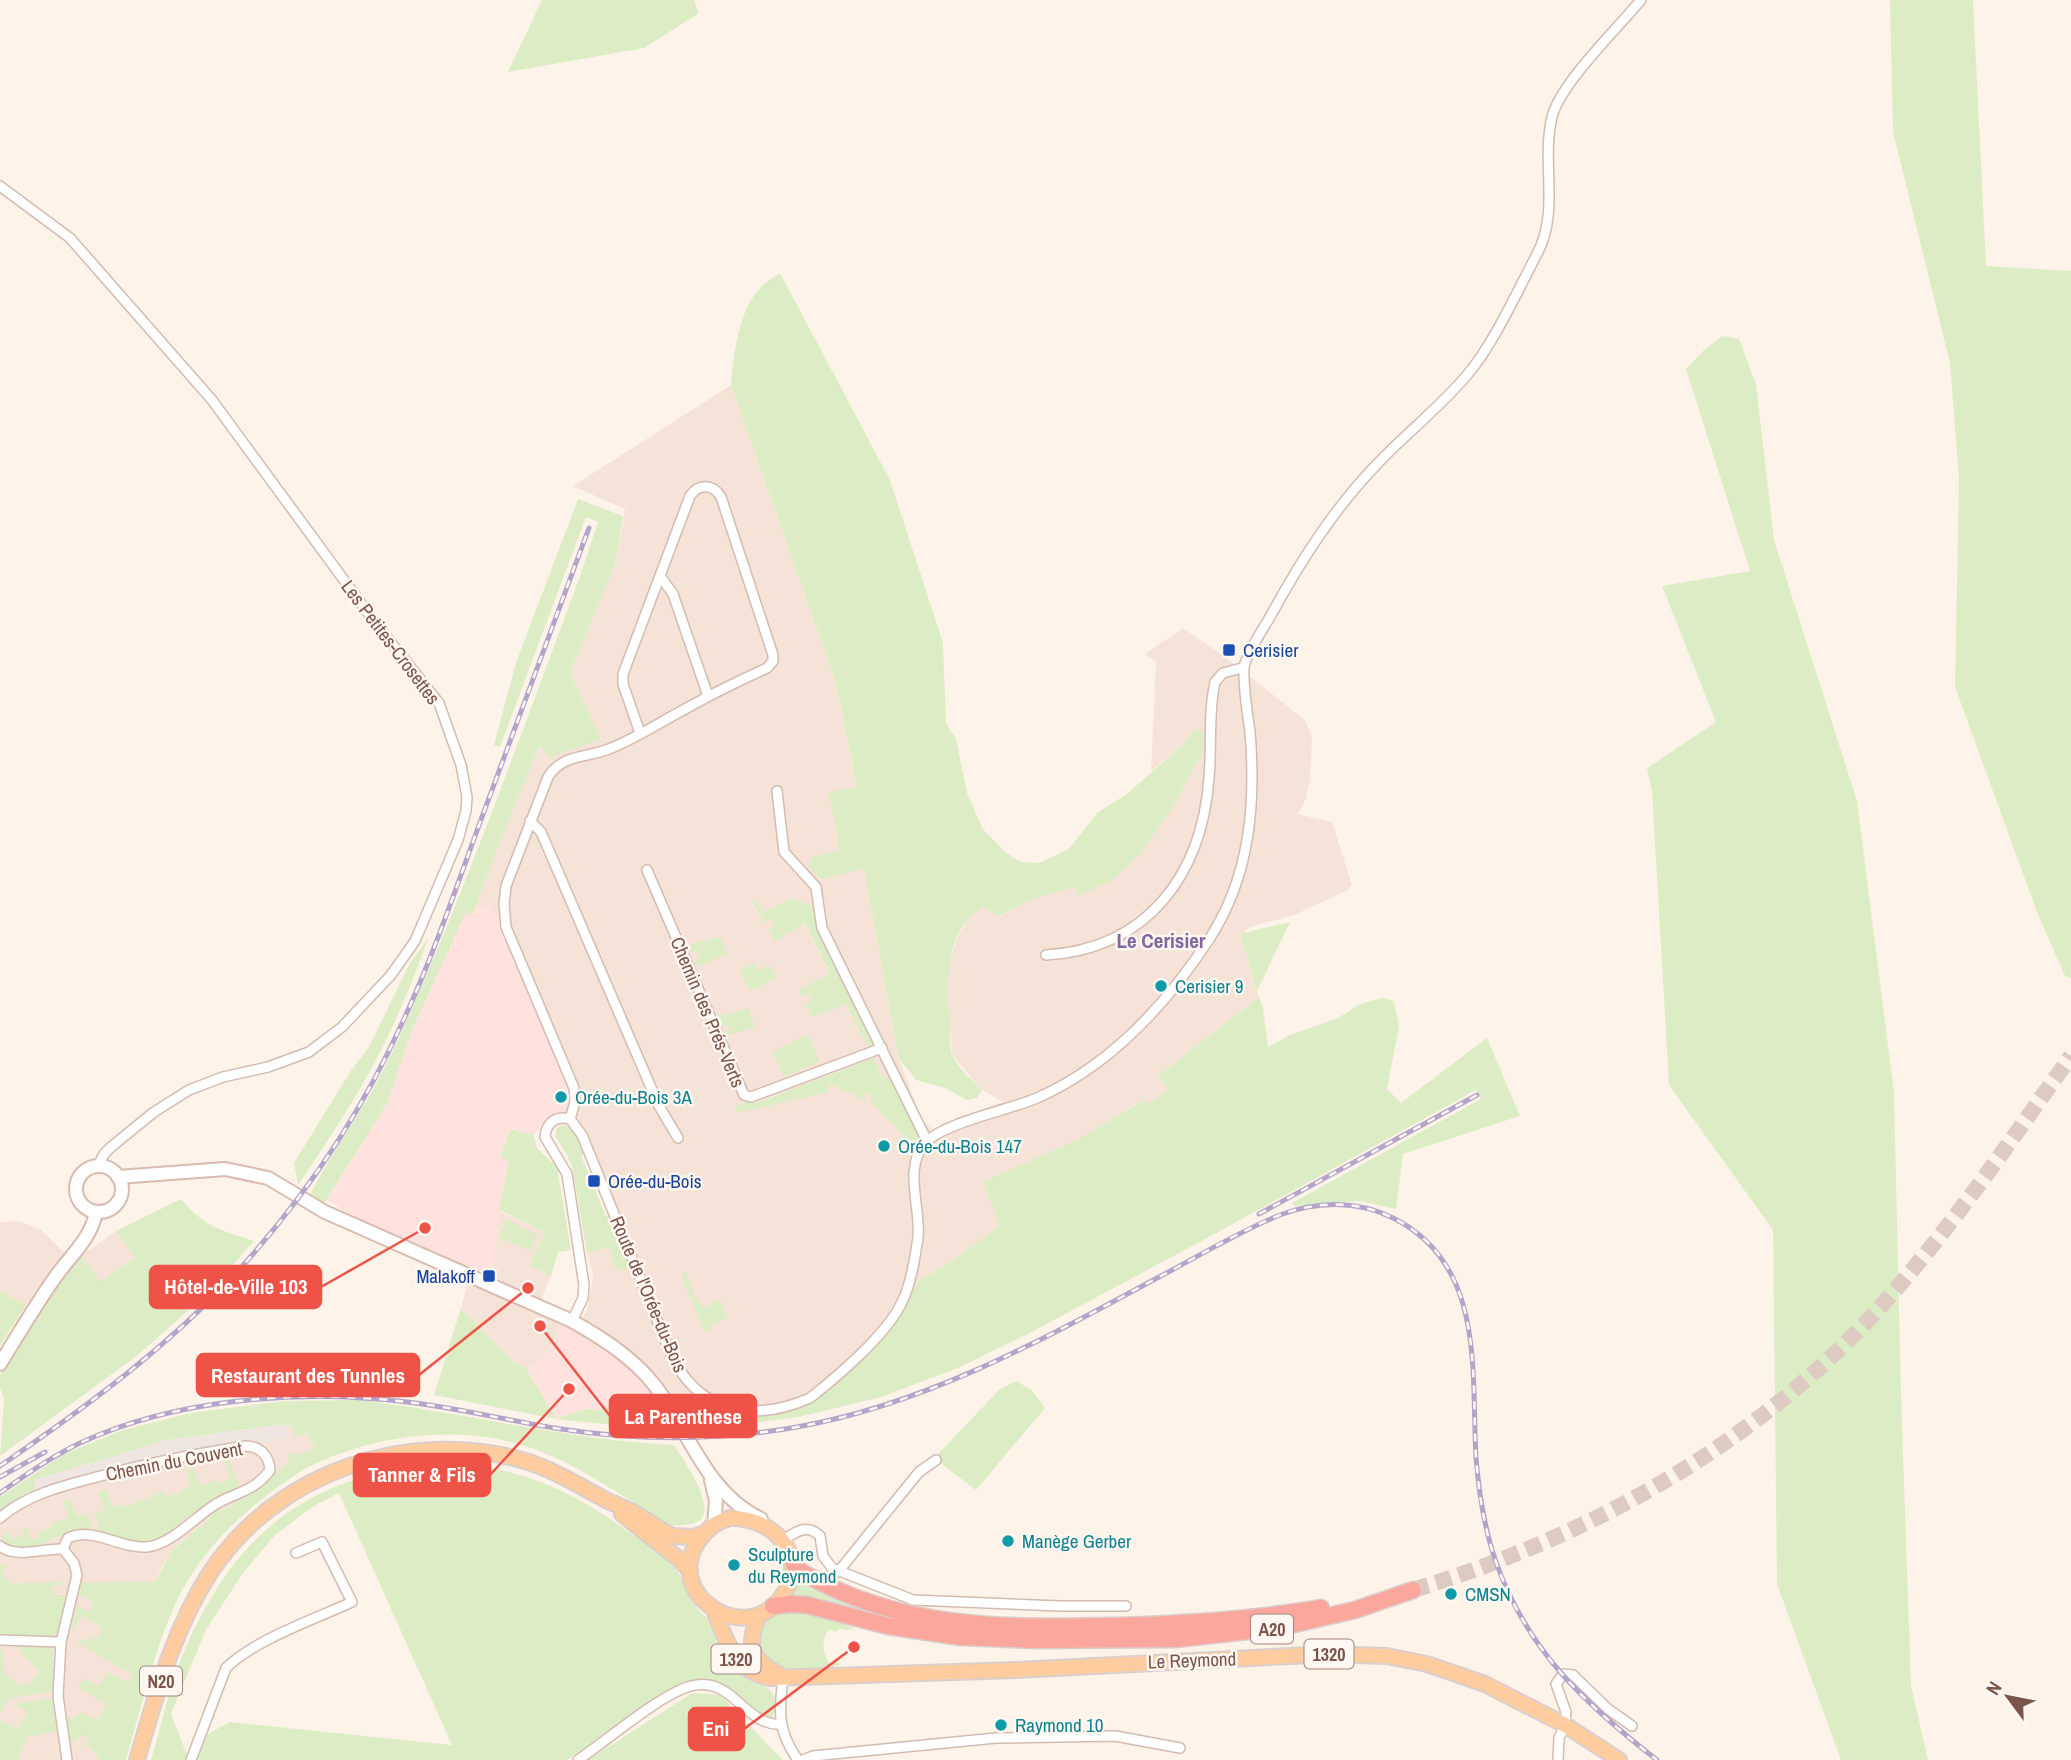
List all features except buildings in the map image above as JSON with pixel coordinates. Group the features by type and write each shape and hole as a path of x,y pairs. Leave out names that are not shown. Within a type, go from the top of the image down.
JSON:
{"highway":[{"name":"A20","path":"766,1611 791,1604 807,1605 888,1626 961,1637 1035,1640 1176,1639 1287,1626 1355,1610 1413,1590 1311,1610 1236,1619 1138,1625 993,1626 928,1618 883,1607 813,1578 796,1567 784,1544"}],"main road":[{"path":"98,1166 111,1170 118,1177 122,1188 120,1199 112,1208 96,1212 83,1206 76,1189 84,1172 98,1166"},
{"path":"118,1177 225,1169 268,1178 325,1212 572,1321 595,1334 644,1373 664,1400 708,1473 731,1501 769,1523 784,1544 789,1581 782,1598 766,1611 740,1618 714,1610"},
{"path":"0,1364 56,1276 87,1236 96,1212"},
{"name":"N20","path":"137,1760 169,1659 191,1605 211,1572 238,1537 256,1520 312,1481 374,1457 454,1449 492,1454 523,1461 564,1477 673,1536 681,1538 709,1530 730,1518 745,1519 784,1544"},
{"path":"690,1571 694,1549 709,1530 716,1501 708,1473"},
{"name":"N20","path":"607,1500 680,1560 690,1571 697,1593 714,1610"},
{"name":"1320","path":"714,1610 728,1647 738,1661 758,1675 783,1677"},
{"name":"1320","path":"766,1611 751,1636 754,1653 762,1665 783,1677"},
{"name":"Le Reymond","path":"783,1677 1004,1670 1329,1654 1387,1656 1427,1664 1485,1684 1565,1725 1619,1760"}],"street":[{"path":"777,791 784,852 816,887 822,928 927,1141 943,1131 1034,1099 1082,1074 1108,1056 1159,1006 1212,937 1236,886 1247,850 1253,772 1242,667 1291,579 1331,518 1380,461 1467,375 1485,349 1545,236 1550,191 1549,137 1555,106 1570,82 1641,0"},
{"name":"Les Petites-Crosettes","path":"0,186 70,238 212,400 374,621 439,702 461,765 467,797 458,840 415,941 391,975 342,1027 309,1052 268,1067 223,1077 189,1090 154,1112 111,1147 103,1154 98,1166"},
{"path":"572,1321 583,1298 584,1284 567,1174 547,1143 545,1133 555,1119 570,1119 576,1098 575,1088 510,936 505,920 504,894 508,877 548,777 558,765 571,758 607,750 640,733 708,696 767,667 774,658 724,508 714,489 701,487 691,493 623,679 640,733"},
{"path":"660,576 673,593 708,696"},
{"path":"1046,955 1087,949 1117,936 1153,912 1175,886 1191,856 1205,809 1215,682 1223,673 1242,667"},
{"path":"530,821 541,832 659,1106 678,1138"},
{"name":"Chemin des Prés-Verts","path":"647,870 744,1095 751,1097 882,1048"},
{"name":"Route de l'Orée-du-Bois","path":"570,1119 577,1126 591,1154 677,1366 691,1386 708,1399 721,1406 745,1411 762,1411 810,1398 885,1328 900,1307 907,1289 918,1234 914,1184 916,1163 919,1152 927,1141"},
{"name":"Chemin du Couvent","path":"0,1518 59,1487 155,1461 246,1446 258,1448 267,1460 270,1470 244,1493 217,1503 162,1542 149,1546 137,1546 92,1534 76,1534 68,1538 64,1549 47,1548 13,1553 0,1546"},
{"path":"838,1572 919,1472 936,1460"},
{"path":"784,1544 798,1531 812,1530 820,1536 825,1560 838,1572 913,1600 1126,1606"},
{"path":"191,1760 220,1679 234,1659 352,1602 322,1542 296,1553"},
{"path":"64,1549 74,1563 78,1575 61,1642 58,1696 67,1760"},
{"path":"0,1640 61,1642"},
{"path":"1558,1760 1559,1738 1565,1725 1566,1712 1556,1684 1561,1675 1573,1675 1608,1709 1632,1726"},
{"path":"783,1677 781,1724 786,1742 801,1760 813,1756 996,1738 1115,1736 1180,1748"},
{"path":"578,1760 656,1705 692,1686 719,1688 762,1721 781,1724"}],"shaded area":[{"path":"731,385 836,683 857,788 829,793 838,835 838,852 813,856 821,879 864,868 899,1059 922,1120 933,1130 944,1123 1003,1102 982,1090 952,1055 948,964 958,936 971,914 984,907 1000,916 1031,900 1074,886 1078,896 1170,812 1203,752 1203,734 1197,727 1181,746 1151,771 1156,662 1145,654 1183,628 1224,656 1305,720 1312,737 1310,780 1306,799 1298,814 1332,822 1352,885 1348,890 1294,915 1249,927 1241,936 1259,997 1158,1076 1169,1089 1148,1105 1143,1100 1078,1140 1001,1226 949,1263 918,1281 897,1319 867,1353 819,1397 806,1405 775,1413 746,1416 721,1411 717,1415 707,1417 697,1413 674,1396 661,1377 624,1344 582,1319 588,1307 593,1276 587,1253 609,1247 636,1263 583,1128 567,1116 494,915 476,906 540,745 601,739 570,673 615,565 625,509 573,486","holes":["791,898 812,906 816,921 876,1043 868,1047 846,1005 813,1000 810,993 830,973 804,923 775,925 772,919 765,922 752,902 754,900 765,912","873,1058 883,1079 892,1074 912,1143 873,1102 871,1094 865,1093 865,1099 830,1084 738,1113 735,1107 745,1102 757,1103"]},
{"path":"493,905 494,915 500,914 507,938 572,1089 567,1116 545,1121 534,1135 511,1129 500,1156 509,1161 490,1278 438,1255 433,1266 327,1200 388,1102 410,1035 466,911 473,914 476,906"},
{"path":"499,1211 545,1232 529,1266 551,1276 541,1299 569,1312 548,1354 526,1368 514,1362 461,1308 467,1285 432,1269 437,1254 490,1278"},
{"path":"19,1221 40,1229 65,1253 54,1264 26,1305 0,1291 0,1222"},
{"path":"116,1231 135,1258 100,1283 81,1256"},
{"path":"569,1312 624,1344 661,1377 674,1396 657,1413 585,1409 556,1419 526,1368 548,1354"},
{"path":"334,1418 340,1441 222,1512 220,1507 200,1529 197,1527 187,1541 184,1539 172,1551 158,1574 111,1760 0,1760 0,1590 62,1583 0,1585 0,1512 35,1490 38,1495 59,1485 288,1437 286,1427"},
{"path":"285,1424 288,1437 240,1444 38,1495 33,1485 35,1480 167,1440"}],"green space":[{"path":"542,0 694,0 699,13 644,48 508,72"},
{"path":"1890,0 1973,0 1986,266 2071,271 2071,978 2065,976 2038,915 1955,687 1959,479 1950,363 1893,132"},
{"path":"780,273 890,480 943,643 946,723 956,739 967,793 983,829 1005,852 1021,862 1039,863 1069,849 1097,813 1127,794 1181,746 1197,727 1203,734 1203,752 1170,812 1139,855 1113,880 1078,896 1074,887 1031,900 999,916 984,907 971,916 961,929 954,943 949,976 950,1046 959,1066 982,1090 977,1098 967,1100 945,1088 916,1080 899,1059 864,869 821,879 807,866 813,856 838,851 838,835 828,792 857,787 836,683 731,385 739,332 747,307 762,286"},
{"path":"1722,336 1739,339 1756,384 1774,540 1857,801 1894,1093 1911,1686 1928,1760 1841,1760 1777,1584 1773,1230 1669,1085 1652,791 1647,768 1716,722 1662,586 1750,571 1686,369"},
{"path":"578,499 623,516 615,565 570,673 601,739 548,758 540,745 473,914 466,912 410,1035 388,1102 324,1204 308,1199 388,1061 440,943 488,822 598,522 586,517 500,747 494,745 516,663"},
{"path":"791,898 812,906 816,921 877,1043 868,1047 846,1005 812,1017 805,1004 813,1000 810,993 802,997 799,990 830,973 805,923 775,941 768,929 775,925 772,919 765,923 752,901 765,912"},
{"path":"1290,922 1257,991 1241,936 1243,933"},
{"path":"429,937 412,982 378,1056 350,1106 298,1185 294,1163 350,1072 369,1047 410,963"},
{"path":"720,937 727,954 697,967 694,962 700,959 696,951 692,953 688,945"},
{"path":"754,963 759,971 769,965 776,977 751,991 740,971"},
{"path":"1259,997 1268,1047 1290,1035 1338,1018 1360,1004 1382,998 1394,1001 1399,1026 1387,1089 1401,1103 1487,1038 1520,1116 1403,1154 1396,1209 1359,1201 1294,1206 1292,1203 1481,1099 1476,1090 1209,1237 1028,1334 958,1368 881,1397 799,1417 713,1428 693,1426 675,1396 694,1412 711,1416 721,1411 758,1416 810,1403 867,1353 897,1320 918,1281 949,1263 1000,1226 983,1182 1077,1140 1144,1100 1148,1104 1169,1089 1158,1076"},
{"path":"749,1008 755,1027 726,1036 725,1032 730,1030 728,1025 721,1026 717,1014 722,1013 723,1016"},
{"path":"807,1034 820,1061 784,1077 773,1052"},
{"path":"873,1058 883,1079 892,1074 919,1134 918,1143 912,1143 871,1102 871,1094 865,1093 865,1100 830,1084 825,1093 738,1113 734,1107 745,1102 757,1103"},
{"path":"564,1124 573,1130 586,1154 581,1156 606,1216 612,1214 631,1266 617,1272 609,1247 587,1253 572,1166 555,1136 557,1128"},
{"path":"511,1129 534,1135 537,1148 557,1167 571,1250 558,1252 551,1276 529,1266 545,1232 499,1210 509,1162 500,1156"},
{"path":"181,1199 206,1222 254,1241 211,1290 138,1355 0,1456 4,1399 0,1375 57,1284 81,1256 100,1282 135,1258 116,1231"},
{"path":"507,1220 538,1235 530,1251 499,1237"},
{"path":"686,1272 695,1297 703,1308 720,1300 728,1317 705,1332 681,1275"},
{"path":"0,1291 26,1305 0,1346"},
{"path":"461,1308 514,1362 526,1368 556,1419 434,1395"},
{"path":"1016,1381 1032,1390 1045,1408 976,1490 936,1460 939,1453 999,1390"},
{"path":"361,1400 596,1438 674,1445 699,1488 704,1501 704,1512 700,1520 690,1524 671,1525 554,1457 514,1443 485,1437 425,1435 366,1445 338,1454 304,1470 256,1504 219,1539 198,1565 168,1621 126,1760 97,1760 99,1757 86,1745 89,1740 82,1734 74,1743 69,1739 67,1718 72,1719 82,1712 97,1720 107,1705 78,1687 84,1678 99,1686 108,1672 129,1683 132,1675 75,1641 89,1637 96,1640 103,1628 82,1615 71,1634 77,1605 88,1612 94,1603 80,1595 82,1583 155,1582 172,1551 187,1540 197,1527 200,1528 220,1506 222,1511 253,1491 289,1462 289,1455 296,1452 298,1456 315,1447 306,1433 295,1438 292,1426 286,1427 285,1424 167,1440 35,1480 35,1490 0,1512 0,1497 64,1454 123,1430 191,1413 284,1401"},
{"path":"585,1409 657,1413 663,1426 640,1428 556,1419"},
{"path":"228,1458 241,1489 215,1498 182,1520 172,1533 159,1540 135,1543 95,1533 99,1526 94,1514 105,1509 98,1493 106,1489 113,1507 122,1504 124,1508 164,1491 166,1497 174,1493 175,1496 192,1485 186,1471 193,1468 201,1486 216,1479 219,1483 231,1479 224,1460"},
{"path":"427,1463 457,1464 510,1472 558,1489 604,1515 653,1548 678,1572 695,1605 713,1625 730,1663 771,1691 776,1699 772,1718 763,1719 718,1683 692,1680 567,1760 459,1760 457,1757 458,1760 195,1760 206,1735 230,1722 452,1745 339,1493 314,1506 275,1535 243,1573 206,1630 171,1714 189,1760 151,1760 186,1647 206,1607 252,1543 279,1519 310,1499 344,1483 383,1471"},
{"path":"69,1499 77,1517 87,1513 93,1529 79,1528 26,1548 8,1545 1,1537 11,1532 12,1540 25,1534 23,1529 27,1527 32,1540 39,1538 38,1532 53,1526 52,1523 69,1518 63,1501"},
{"path":"0,1565 7,1565 2,1576 11,1581 10,1584 62,1582 61,1585 52,1586 52,1595 66,1595 59,1627 53,1636 8,1637 8,1634 0,1634"},
{"path":"794,1575 926,1623 905,1624 787,1596"},
{"path":"789,1610 813,1612 853,1628 835,1632 829,1629 826,1634 826,1657 831,1666 836,1662 841,1663 839,1665 796,1673 779,1670 768,1662 755,1645 760,1631 769,1617"},
{"path":"18,1646 49,1648 53,1651 53,1691 10,1698 0,1715 0,1648 3,1652 5,1673 19,1686 24,1681 28,1685 40,1672"},
{"path":"692,1693 722,1695 783,1760 588,1760"},
{"path":"53,1700 56,1732 26,1737 17,1760 0,1760 0,1720 17,1730 28,1712 17,1706 19,1703"}],"tunnel":[{"path":"1413,1590 1479,1568 1607,1513 1726,1442 1781,1401 1833,1355 1908,1275 1980,1183 2071,1056"}],"railway":[{"path":"0,1466 98,1396 190,1319 270,1235 334,1147 388,1052 425,970 589,528"},
{"path":"1259,1214 1477,1095"},
{"path":"0,1493 59,1454 118,1428 198,1407 283,1397 367,1398 620,1436 709,1437 797,1427 892,1403 984,1367 1280,1215 1308,1207 1351,1205 1393,1218 1423,1238 1444,1263 1459,1291 1468,1323 1480,1498 1492,1549 1509,1593 1524,1622 1561,1673 1606,1718 1657,1760"},
{"path":"0,1477 45,1452"}],"place":[{"name":"Cerisier","path":"1229,650"},
{"name":"Cerisier 9","path":"1161,986"},
{"name":"Orée-du-Bois 3A","path":"561,1097"},
{"name":"Orée-du-Bois 147","path":"884,1146"},
{"name":"Orée-du-Bois","path":"594,1181"},
{"name":"Hôtel-de-Ville 103","path":"425,1228"},
{"name":"Malakoff","path":"489,1276"},
{"name":"Restaurant des Tunnles","path":"528,1288"},
{"name":"La Parenthese","path":"540,1326"},
{"name":"Tanner & Fils","path":"569,1389"},
{"name":"Manège Gerber","path":"1008,1541"},
{"name":"Sculpture du Reymond","path":"734,1565"},
{"name":"CMSN","path":"1451,1594"},
{"name":"Eni","path":"854,1647"},
{"name":"Raymond 10","path":"1001,1725"}],"district":[{"name":"Le Cerisier","path":"1161,940"}]}
